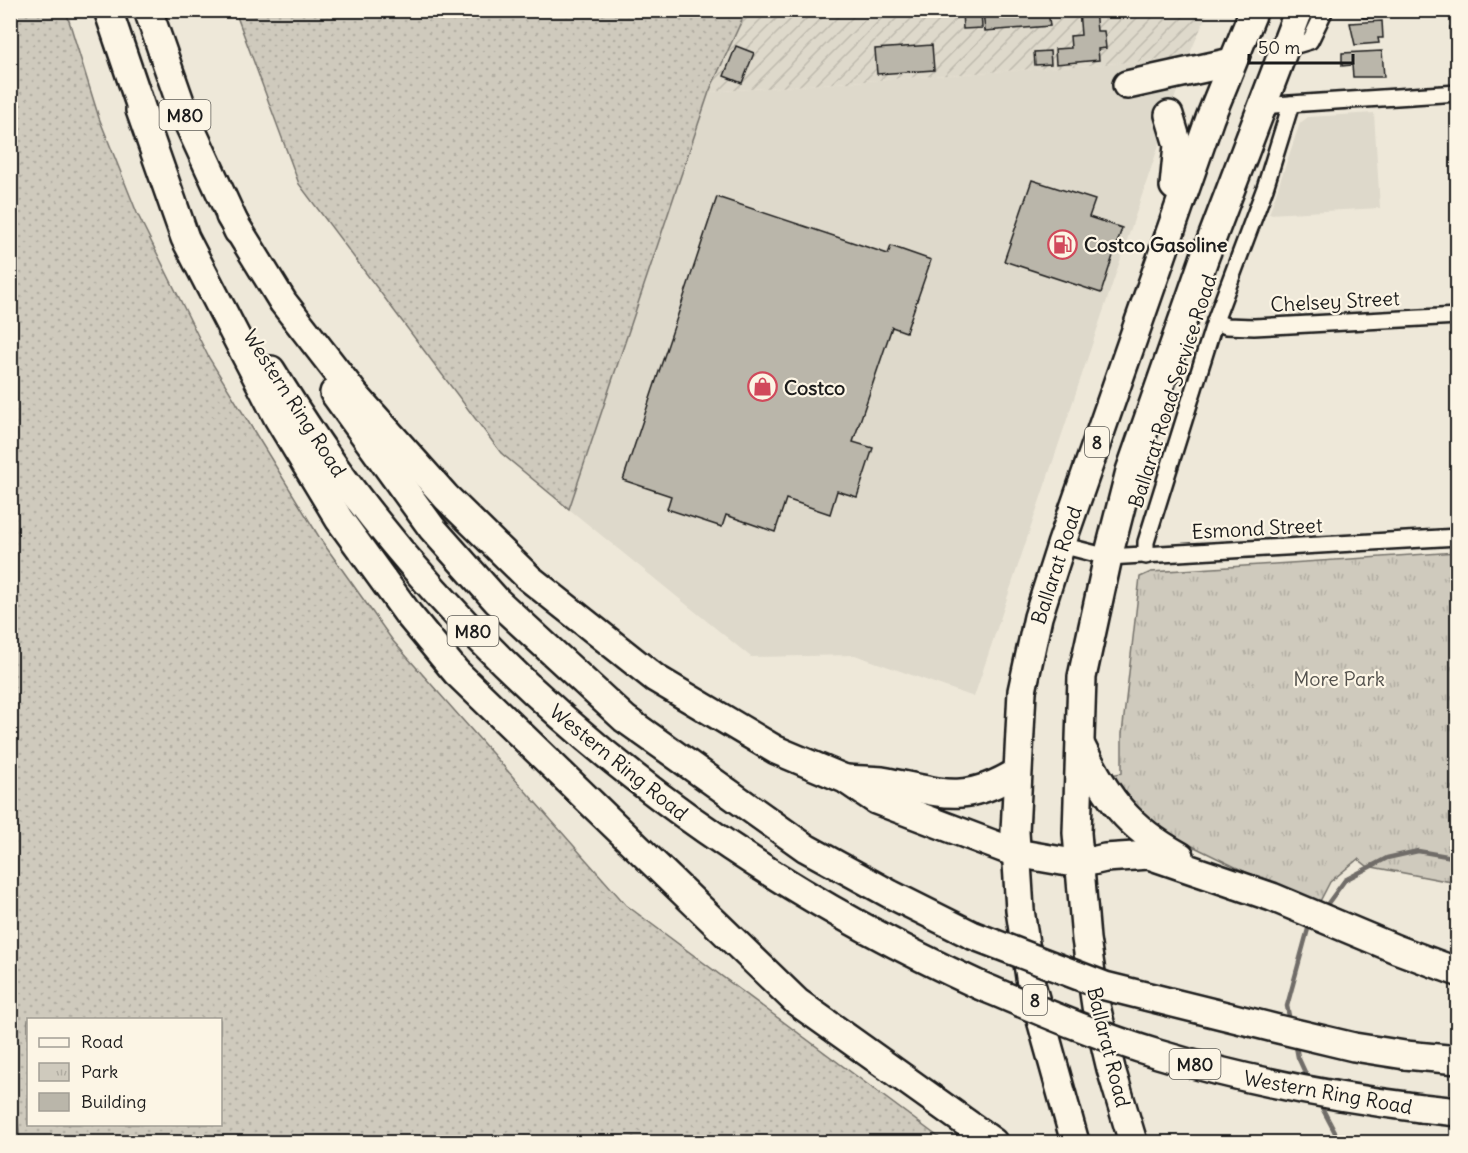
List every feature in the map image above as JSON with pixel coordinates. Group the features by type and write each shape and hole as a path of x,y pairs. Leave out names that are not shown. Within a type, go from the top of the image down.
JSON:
{"highway":[{"name":"Western Ring Road","path":"108,10 140,110 181,206 220,283 318,444 419,573 480,639 558,715 658,797 785,884 920,958 1063,1021 1157,1054 1273,1084 1347,1099 1458,1112"},
{"name":"Western Ring Road","path":"148,10 186,116 230,216 261,276 312,361 432,528 497,601 625,719 720,789 806,848 972,935 1105,986 1321,1040 1405,1055 1458,1060"},
{"name":"Ballarat Road","path":"1075,1143 1031,984 1020,910 1016,853 1016,773 1022,691 1038,617 1061,545 1210,118 1254,10"},
{"name":"Ballarat Road","path":"1133,1143 1111,1069 1096,1006 1079,864 1079,742 1086,650 1130,471 1260,106 1299,10"},
{"path":"1127,85 1232,62"},
{"path":"140,110 185,238 278,418 339,519 408,614 456,672 797,1002 993,1143"},
{"path":"1165,247 1178,159 1178,145 1169,115"},
{"path":"230,216 283,302 356,396 446,497 529,578 655,678 776,750 845,779 876,800 1016,853 1079,864 1105,858 1149,855 1272,897 1395,949 1458,972"},
{"path":"1079,742 1100,784 1123,814 1173,852 1225,881"},
{"path":"845,779 883,782 946,794 989,788 1016,773"},
{"path":"952,1112 1015,1143"}],"street":[{"path":"1283,49 1310,41 1325,10"},
{"path":"1260,106 1458,93"},
{"name":"Ballarat Road Service Road","path":"1146,556 1146,542 1215,321 1265,188 1291,104"},
{"name":"Chelsey Street","path":"1215,321 1226,326 1254,327 1458,316"},
{"name":"Esmond Street","path":"1061,545 1108,557 1458,537"}],"shaded area":[{"path":"746,11 1208,11 1188,58 709,92"},
{"path":"1188,58 974,697 855,655 751,657 569,509 709,92"},
{"path":"1374,113 1380,208 1269,214 1300,123 1308,117"}],"green space":[{"path":"10,11 66,11 99,118 137,213 209,358 321,540 393,641 626,905 945,1142 20,1142 10,1045"},
{"path":"235,11 746,11 709,92 569,509 501,453 299,184"},
{"name":"More Park","path":"1457,552 1457,883 1367,866 1358,859 1330,882 1317,907 1172,836 1124,802 1110,775 1122,773 1122,734 1140,577 1151,572"}],"building":[{"path":"981,10 982,28 963,29 962,11"},
{"path":"983,10 1048,10 1050,26 985,31"},
{"path":"1079,10 1095,10 1097,31 1104,31 1106,48 1098,49 1099,60 1056,64 1055,49 1071,48 1070,36 1081,35"},
{"path":"1362,10 1405,10 1405,16 1363,18"},
{"path":"1382,21 1383,38 1378,38 1379,43 1355,45 1350,23"},
{"path":"1458,26 1458,62 1452,62 1450,27"},
{"path":"932,45 934,70 877,74 875,49"},
{"path":"736,46 754,53 742,83 724,76"},
{"path":"1050,51 1051,64 1035,65 1034,52"},
{"path":"1382,51 1384,77 1353,77 1352,65 1342,66 1342,53"},
{"name":"Costco Gasoline","path":"1032,180 1095,200 1089,217 1122,228 1101,293 1004,261"},
{"name":"Costco","path":"717,197 888,254 891,246 931,260 906,332 892,327 853,442 873,448 857,497 837,491 830,514 786,499 775,532 726,515 722,527 667,509 671,496 623,480"}],"waterway":[{"path":"1323,910 1345,880 1387,858 1418,851 1458,858"},
{"path":"1290,1021 1287,1006 1308,929 1312,923"},
{"path":"1295,1041 1298,1057 1309,1081"},
{"path":"1319,1102 1340,1142"}],"place":[{"name":"Costco Gasoline","path":"1063,244"},
{"name":"Costco","path":"763,387"}]}
